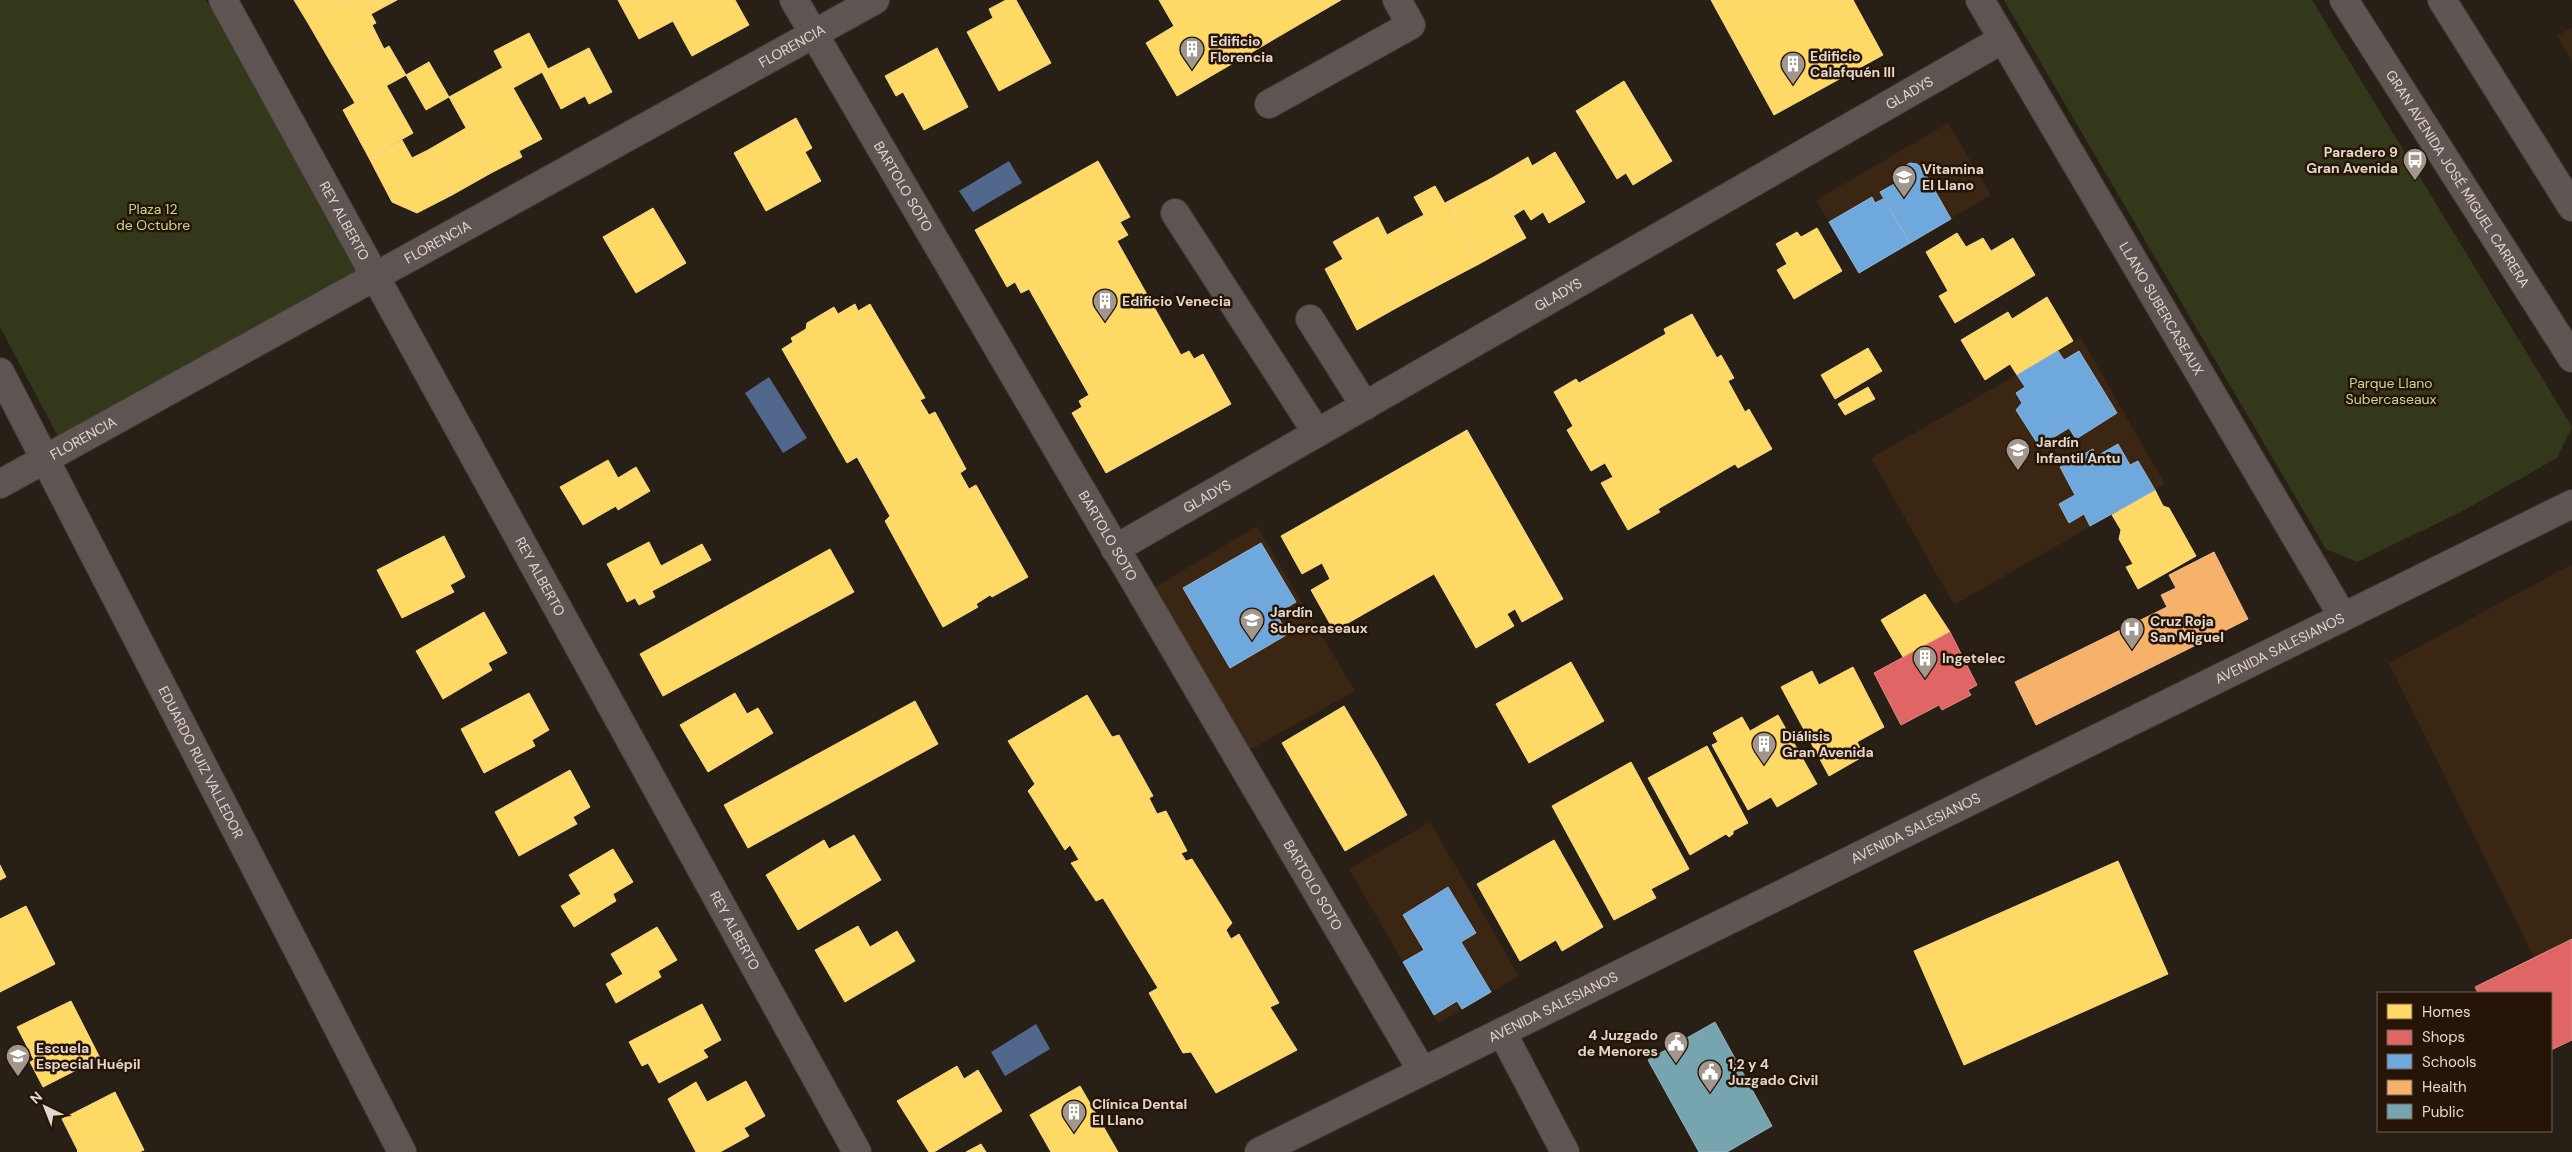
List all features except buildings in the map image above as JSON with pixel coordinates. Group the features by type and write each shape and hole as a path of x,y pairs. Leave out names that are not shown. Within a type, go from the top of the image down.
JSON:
{"main road":[{"name":"GRAN AVENIDA JOSÉ MIGUEL CARRERA","path":"2344,0 2572,358"},
{"path":"2442,0 2572,207"},
{"name":"AVENIDA SALESIANOS","path":"1259,1152 2572,504"}],"street":[{"name":"REY ALBERTO","path":"223,0 857,1152"},
{"name":"BARTOLO SOTO","path":"794,0 1422,1071"},
{"name":"FLORENCIA","path":"0,484 875,0"},
{"path":"1269,104 1411,25 1397,0"},
{"name":"LLANO SUBERCASEAUX","path":"1980,0 2342,617"},
{"name":"GLADYS","path":"1115,549 2003,39"},
{"path":"1175,213 1317,433"},
{"path":"1310,319 1365,406"},
{"name":"EDUARDO RUIZ VALLEDOR","path":"0,372 402,1152"},
{"path":"1502,1032 1565,1152"}],"shaded area":[{"path":"2572,27 2572,62 2557,36"},
{"name":"Vitamina El Llano","path":"1948,123 1991,195 1859,273 1816,200"},
{"name":"Jardín Infantil Antu","path":"2081,338 2165,484 1954,605 1871,458"},
{"name":"Jardín Subercaseaux","path":"1257,526 1355,691 1246,752 1149,591"},
{"path":"2572,564 2572,1035 2552,992 2389,663"},
{"path":"1430,822 1519,976 1438,1023 1349,869"}],"green space":[{"name":"Plaza 12 de Octubre","path":"0,0 206,0 362,277 61,442 0,327"},
{"name":"Parque Llano Subercaseaux","path":"2004,0 2312,0 2572,427 2557,458 2459,513 2357,562 2326,549"}],"water":[{"path":"1009,161 1022,183 973,212 959,191"},
{"path":"769,377 807,438 783,453 745,393"},
{"path":"1036,1024 1050,1049 1005,1076 991,1052"}],"place":[{"name":"Edificio Florencia","path":"1192,70"},
{"name":"Edificio Calafquén III","path":"1793,85"},
{"name":"Paradero 9 Gran Avenida","path":"2415,181"},
{"name":"Vitamina El Llano","path":"1904,198"},
{"name":"Edificio Venecia","path":"1105,322"},
{"name":"Jardín Infantil Antu","path":"2018,471"},
{"name":"Jardín Subercaseaux","path":"1252,641"},
{"name":"Cruz Roja San Miguel","path":"2132,650"},
{"name":"Ingetelec","path":"1925,679"},
{"name":"Diálisis Gran Avenida","path":"1764,765"},
{"name":"4 Juzgado de Menores","path":"1676,1064"},
{"name":"Escuela Especial Huépil","path":"18,1077"},
{"name":"1,2 y 4 Juzgado Civil","path":"1710,1093"},
{"name":"Clínica Dental El Llano","path":"1074,1133"}]}
